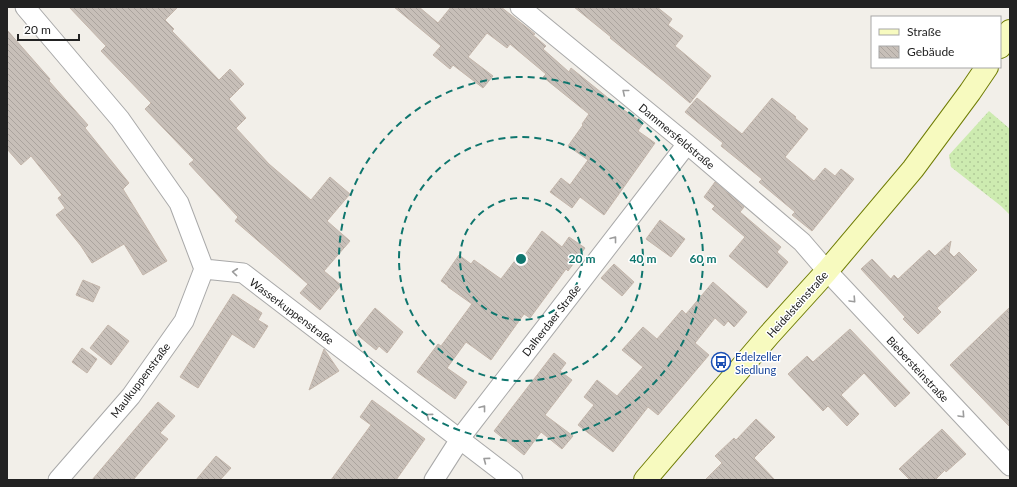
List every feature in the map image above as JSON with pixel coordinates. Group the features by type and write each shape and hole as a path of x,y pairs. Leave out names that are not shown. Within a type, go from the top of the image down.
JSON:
{"main road":[{"path":"1001,45 1010,31"},
{"name":"Heidelsteinstraße","path":"645,480 914,169 986,68"}],"street":[{"path":"25,7 120,119 179,203 204,269"},
{"name":"Dammersfeldstraße","path":"520,7 687,144 802,242 826,271"},
{"name":"Dalherdaer Straße","path":"434,480 460,439 687,144"},
{"name":"Wasserkuppenstraße","path":"204,269 243,273 513,480"},
{"name":"Maulkuppenstraße","path":"58,480 131,396 184,321 204,269"},
{"name":"Biebersteinstraße","path":"826,271 1010,466"}],"green space":[{"path":"989,111 1010,129 1010,215 1001,206 951,167 949,155"}],"building":[{"path":"69,7 178,7 165,20 174,29 172,31 219,80 230,69 244,84 229,99 246,118 236,128 269,164 311,200 330,177 350,194 327,221 350,241 324,271 341,285 320,310 300,293 308,284 235,221 238,217 189,164 194,160 145,109 151,103 101,51 106,46"},
{"path":"394,7 419,7 438,23 451,7 501,7 535,34 533,35 546,46 543,49 569,72 571,68 618,106 643,123 638,131 655,143 604,215 580,197 572,208 550,192 561,178 570,185 588,160 568,146 589,114 543,77 546,74 510,44 507,48 487,33 468,57 493,76 483,88 453,65 450,69 433,55 441,46"},
{"path":"574,7 657,7 672,19 668,25 683,36 675,46 711,76 690,103"},
{"path":"7,30 88,125 85,128 129,183 123,189 167,261 143,275 124,244 92,263 81,246 56,215 65,208 58,198 62,195 31,156 21,165 7,149"},
{"path":"697,98 742,134 772,98 796,117 795,118 808,129 785,157 814,181 825,168 835,176 841,169 854,179 812,231 792,215 795,212 759,182 762,179 721,146 723,143 685,112"},
{"path":"715,182 744,207 740,212 781,247 777,252 788,262 767,288 729,256 745,237 712,209 715,206 704,197"},
{"path":"660,220 685,239 671,257 646,239"},
{"path":"542,231 562,247 569,237 585,248 568,271 566,269 530,318 524,314 491,360 466,342 447,368 467,382 455,399 417,372 438,344 441,346 472,304 441,281 459,255 471,264 474,260 501,279 520,254 524,256"},
{"path":"951,241 949,252 954,257 959,252 977,270 937,308 941,312 918,334 903,319 905,317 861,269 872,259 891,279 894,275 898,279 929,250 935,256"},
{"path":"614,264 634,282 622,296 601,278"},
{"path":"83,280 100,287 93,302 76,295"},
{"path":"713,282 747,312 734,327 728,321 724,326 715,318 695,343 709,355 658,415 648,407 613,452 578,425 594,405 584,397 597,380 617,396 643,367 622,350 643,327 657,339 682,310 686,314"},
{"path":"233,294 262,313 258,320 268,326 254,348 232,334 198,388 180,377"},
{"path":"1010,307 1010,427 950,365"},
{"path":"375,308 403,332 387,353 379,346 376,350 355,333"},
{"path":"108,325 129,341 111,365 90,348"},
{"path":"850,329 910,393 895,407 864,373 841,395 859,414 847,426 828,406 823,411 788,374 807,356 813,362"},
{"path":"82,348 97,359 87,373 72,362"},
{"path":"324,349 339,371 309,390"},
{"path":"554,353 566,363 560,371 572,380 545,415 573,436 562,449 541,432 524,455 494,431"},
{"path":"372,400 425,439 396,480 331,480 371,425 360,417"},
{"path":"158,402 175,416 160,433 168,439 133,480 92,480"},
{"path":"756,419 775,437 754,458 775,480 705,480 722,463 715,456 734,438 736,440"},
{"path":"942,429 966,454 946,472 945,470 935,480 910,480 899,469"},
{"path":"216,456 231,468 220,480 196,480"}],"place":[{"name":"Edelzeller Siedlung","path":"721,362"}]}
